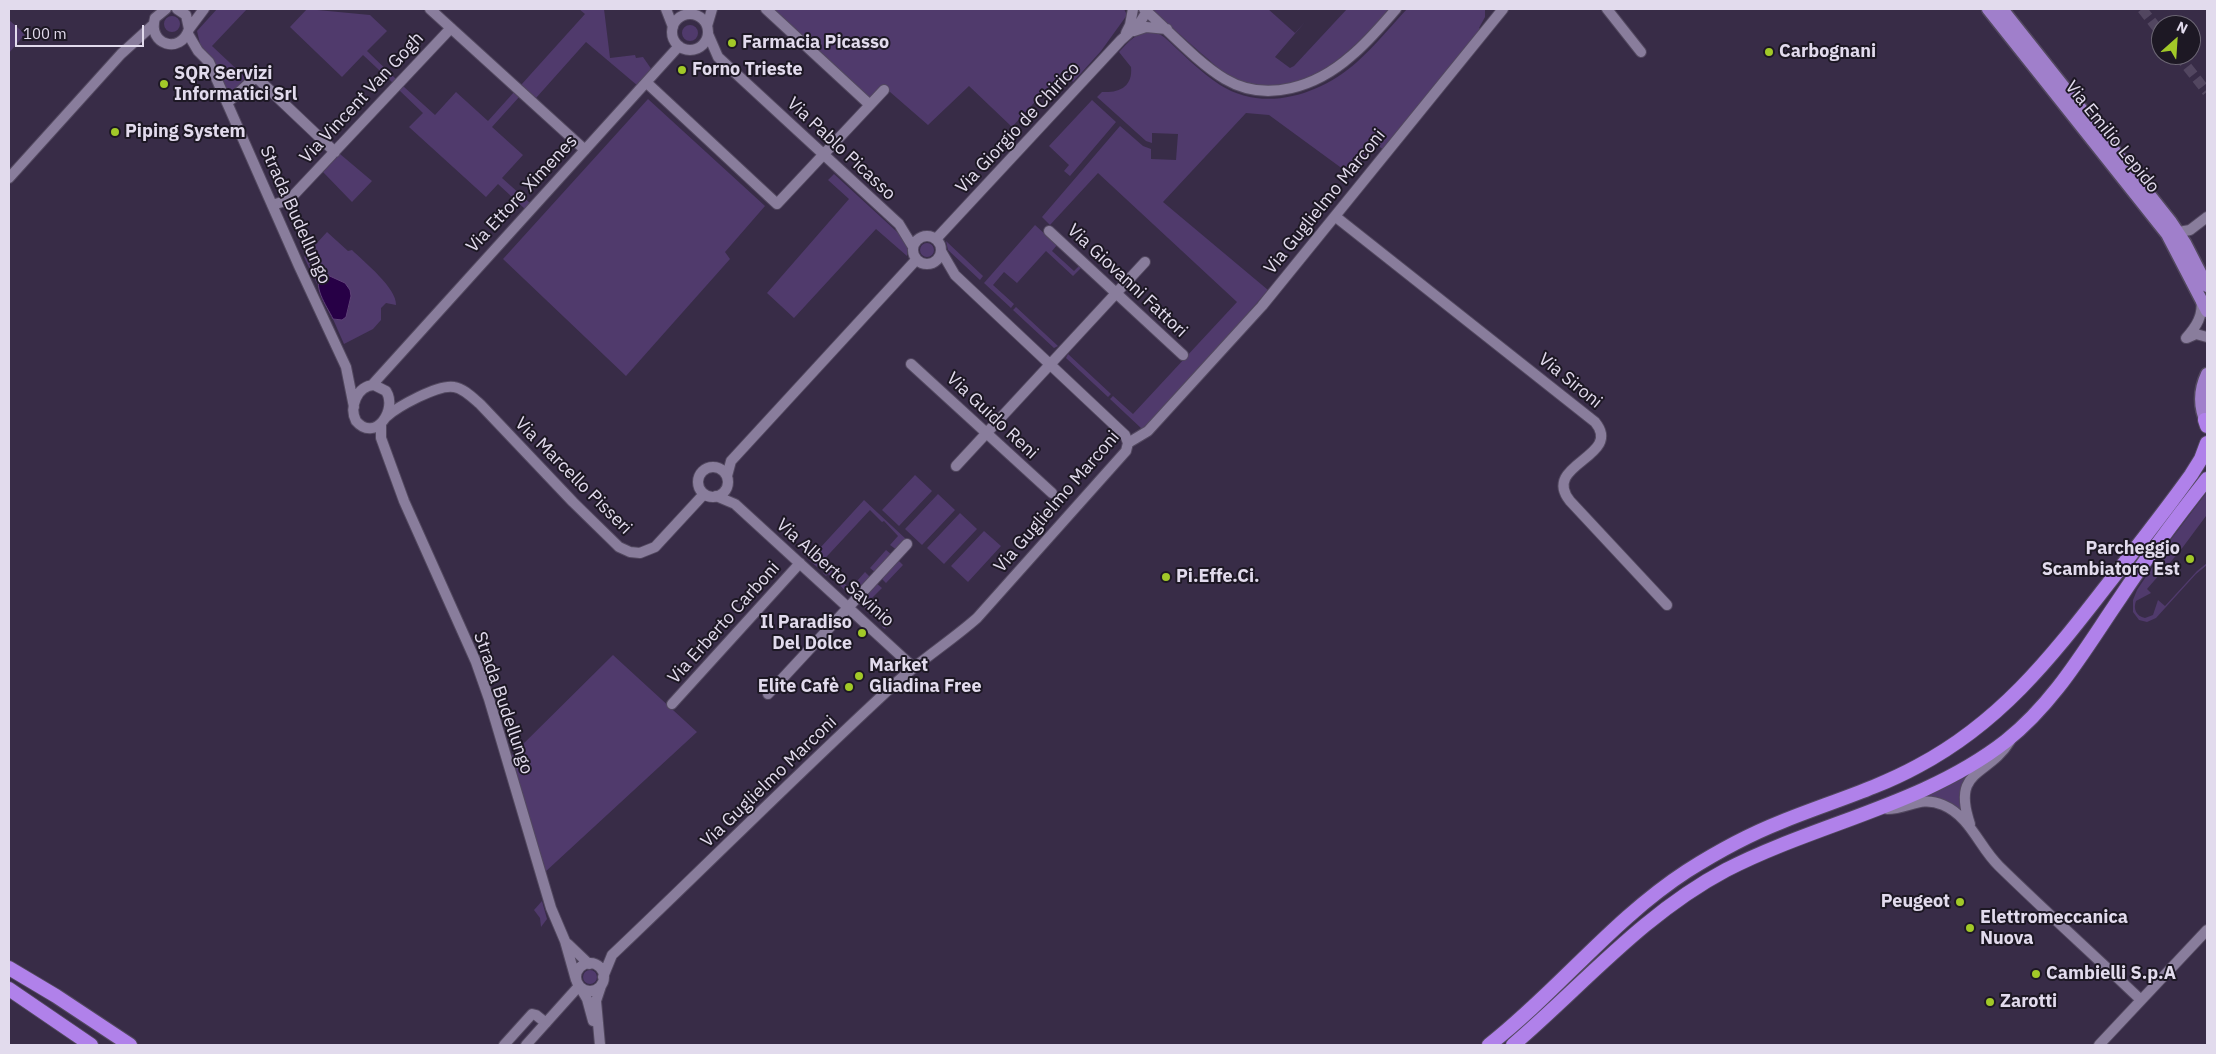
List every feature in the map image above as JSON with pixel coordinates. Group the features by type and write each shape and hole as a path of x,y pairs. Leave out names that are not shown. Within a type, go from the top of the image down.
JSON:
{"highway":[{"path":"1490,1045 1543,999 1627,918 1688,871 1730,845 1765,829 1904,774 1950,747 1990,718 2032,679 2063,643 2186,483 2201,459 2207,443"},
{"path":"1513,1045 1629,937 1691,892 1724,872 1759,855 1922,790 1990,753 2013,735 2041,709 2060,686 2148,557 2207,479"},
{"path":"9,970 118,1045"},
{"path":"9,970 56,996 130,1045"},
{"path":"11,990 79,1045"},
{"path":"11,990 91,1045"}],"main road":[{"name":"Via Emilio Lepido","path":"1988,9 2158,223 2203,290"},
{"name":"Via Emilio Lepido","path":"2008,11 2178,232 2203,290 2207,311"},
{"path":"2207,374 2201,394 2202,410 2207,423"}],"street":[{"path":"9,178 154,17 166,9"},
{"path":"182,12 199,9"},
{"path":"179,42 204,9"},
{"path":"430,9 585,150"},
{"name":"Via Pablo Picasso","path":"668,9 702,19 718,56"},
{"name":"Via Pablo Picasso","path":"668,9 673,27 673,38 679,46 701,50 718,56 899,224 913,247"},
{"path":"673,27 678,19 712,9 703,44 694,50"},
{"path":"766,9 870,105"},
{"name":"Via Giorgio de Chirico","path":"936,239 1123,38 1130,25 1133,9"},
{"path":"1123,38 1134,21 1145,10 1216,72 1228,80 1251,90 1279,91 1304,84 1340,66 1361,47 1396,9"},
{"name":"Via Guglielmo Marconi","path":"591,964 612,954 913,667 976,618 1119,461 1126,451 1128,443 1148,431 1262,306 1503,9"},
{"path":"1607,9 1641,52"},
{"name":"Strada Budellungo","path":"182,12 198,51"},
{"path":"130,44 140,40 158,38 154,17"},
{"name":"Via Giorgio de Chirico","path":"1123,38 1136,30 1146,27 1167,29"},
{"name":"Via Vincent Van Gogh","path":"272,205 289,200 451,28"},
{"name":"Strada Budellungo","path":"158,38 168,44 179,42 198,51 209,62 346,367 354,416 360,426 380,444 386,454"},
{"name":"Via Ettore Ximenes","path":"368,386 679,46"},
{"path":"227,103 256,77 334,152"},
{"path":"647,83 777,204 884,90"},
{"name":"Via Sironi","path":"1336,217 1477,327 1597,425 1600,432 1600,442 1593,452 1565,477 1562,483 1564,492 1568,500 1667,605"},
{"path":"2178,232 2190,230 2207,217"},
{"name":"Via Pablo Picasso","path":"899,224 924,236"},
{"name":"Via Giovanni Fattori","path":"1049,231 1183,355"},
{"path":"955,275 936,239 924,236 916,241 913,247 913,254 916,260 943,268 955,275 1122,432 1128,443"},
{"path":"928,264 937,260 941,251"},
{"path":"735,504 716,496 704,494 699,486 699,476 706,469 731,461 916,260"},
{"path":"956,466 1145,262"},
{"name":"Via Emilio Lepido","path":"2203,290 2201,314 2186,338 2196,334 2207,338"},
{"name":"Via Ettore Ximenes","path":"386,391 390,364"},
{"name":"Via Guido Reni","path":"911,364 1052,493"},
{"name":"Strada Budellungo","path":"346,367 368,386"},
{"path":"354,407 358,394 368,386 386,391 398,399 412,402"},
{"name":"Via Marcello Pisseri","path":"383,421 392,411 439,388 454,387 466,393 480,404 573,502 619,547 630,552 640,553 654,547 704,494"},
{"name":"Strada Budellungo","path":"386,391 389,404 383,421 381,438 386,454 404,501 476,662 489,699 551,908 579,984 587,999 600,1045"},
{"path":"360,426 371,429 383,421"},
{"path":"716,496 722,493 731,461"},
{"path":"715,467 720,468 727,480 735,504"},
{"name":"Via Alberto Savinio","path":"735,504 913,667"},
{"path":"768,694 907,544"},
{"name":"Via Erberto Carboni","path":"672,704 800,563"},
{"path":"1971,828 1964,802 1969,782 1977,771 2004,751 2013,735"},
{"path":"1874,809 1891,809 1920,801 1934,802 1950,809 1971,828 1997,864 2141,1000"},
{"path":"2099,1045 2207,930"},
{"name":"Strada Budellungo","path":"564,940 579,956 600,968 602,981 596,997 597,1030"},
{"name":"Via Guglielmo Marconi","path":"602,981 612,954"},
{"path":"526,1045 579,984 579,969 591,964"},
{"path":"579,984 591,991 602,981"},
{"path":"504,1045 532,1014 546,1023"}],"shaded area":[{"path":"217,9 247,9 212,46 246,78 229,94 212,59 201,48 197,31"},
{"path":"307,9 370,15 387,31 367,51 396,79 393,83 363,55 342,77 290,27"},
{"path":"579,9 604,9 610,58 635,55 636,58 643,57 652,70 638,86 586,42 536,98 521,85 585,14"},
{"path":"773,9 1124,9 1127,15 1101,51 1073,82 1063,71 1012,127 969,86 928,125 882,85 870,99"},
{"path":"1151,9 1268,9 1295,33 1305,22 1275,57 1290,68 1347,9 1390,9 1339,59 1319,72 1298,82 1276,87 1253,85 1229,76"},
{"path":"1407,9 1485,9 1485,17 1479,28 1481,30 1404,124 1385,151 1376,144 1351,175 1269,115 1246,113 1163,202 1268,290 1154,421 1142,429 1110,399 1113,396 1133,414 1237,302 1098,173 1050,225 1042,217 1120,126 1143,146 1151,149 1151,159 1176,160 1178,134 1152,133 1152,143 1146,141 1097,97 1102,92 1119,90 1130,79 1131,67 1119,52 1139,34 1145,32 1157,33 1220,85 1237,93 1255,98 1273,99 1309,91 1342,74 1370,50"},
{"path":"169,16 175,16 180,21 178,30 169,32 164,27 164,21"},
{"path":"9,20 25,34 9,53"},
{"path":"687,25 693,25 698,30 696,39 687,41 682,36 682,30"},
{"path":"403,86 435,115 456,92 488,121 515,91 520,96 492,127 523,155 502,178 530,203 525,209 498,184 486,197 409,127 423,113 399,90"},
{"path":"648,99 765,206 725,252 730,259 626,376 503,259"},
{"path":"1092,100 1116,122 1070,176 1064,171 1069,165 1049,146"},
{"path":"340,154 372,181 352,202 323,172"},
{"path":"834,174 908,242 907,256 876,229 794,318 767,293 849,199 828,180"},
{"path":"1035,225 1057,245 1052,251 1074,271 1079,266 1081,268 1073,276 1046,251 1017,283 1004,272 993,285 1014,304 1011,308 984,283"},
{"path":"327,232 348,251 352,250 379,276 386,283 395,298 396,305 386,303 381,308 381,320 373,329 344,344 333,319 338,320 348,311 351,296 318,277 317,284 304,257"},
{"path":"946,241 983,276 980,280 948,250"},
{"path":"927,243 932,245 934,250 932,255 927,257 922,255 920,250 922,245"},
{"path":"323,273 345,283 350,290 351,296 346,317 342,320 333,319 321,295 318,283"},
{"path":"1016,307 1058,346 1054,348 1013,310"},
{"path":"1068,354 1111,394 1108,397 1066,358"},
{"path":"915,475 932,491 899,526 882,510"},
{"path":"2207,492 2206,516 2180,551 2147,589 2151,593 2136,601 2135,609 2137,614 2145,618 2153,615 2158,600 2165,606 2197,571 2207,563 2207,565 2196,574 2156,618 2147,622 2139,620 2133,612 2133,600 2137,590 2169,542"},
{"path":"938,494 955,510 922,545 905,529"},
{"path":"864,500 907,540 897,550 890,545 898,536 870,510 817,567 809,560"},
{"path":"960,513 977,529 944,564 927,548"},
{"path":"984,531 1001,546 968,582 951,566"},
{"path":"886,550 892,555 876,573 870,568"},
{"path":"897,559 903,565 886,583 880,577"},
{"path":"829,568 850,589 865,572 871,578 853,598 828,574 826,576 823,573"},
{"path":"875,582 882,588 866,604 889,623 885,629 858,601"},
{"path":"613,655 697,732 544,873 510,757"},
{"path":"1966,777 1961,796 1961,811 1927,796"},
{"path":"542,901 547,919 541,927 540,918 534,910"},
{"path":"590,970 595,972 597,977 595,982 590,984 585,982 583,977 585,972"}],"tunnel":[{"path":"2142,9 2151,20"},
{"path":"2186,65 2207,92"}],"place":[{"name":"Farmacia Picasso","path":"732,43"},
{"name":"Carbognani","path":"1769,52"},
{"name":"Forno Trieste","path":"682,70"},
{"name":"SQR Servizi Informatici Srl","path":"164,84"},
{"name":"Piping System","path":"115,132"},
{"name":"Parcheggio Scambiatore Est","path":"2190,559"},
{"name":"Pi.Effe.Ci.","path":"1166,577"},
{"name":"Il Paradiso Del Dolce","path":"862,633"},
{"name":"Market Gliadina Free","path":"859,676"},
{"name":"Elite Cafè","path":"849,687"},
{"name":"Peugeot","path":"1960,902"},
{"name":"Elettromeccanica Nuova","path":"1970,928"},
{"name":"Cambielli S.p.A","path":"2036,974"},
{"name":"Zarotti","path":"1990,1002"}]}
